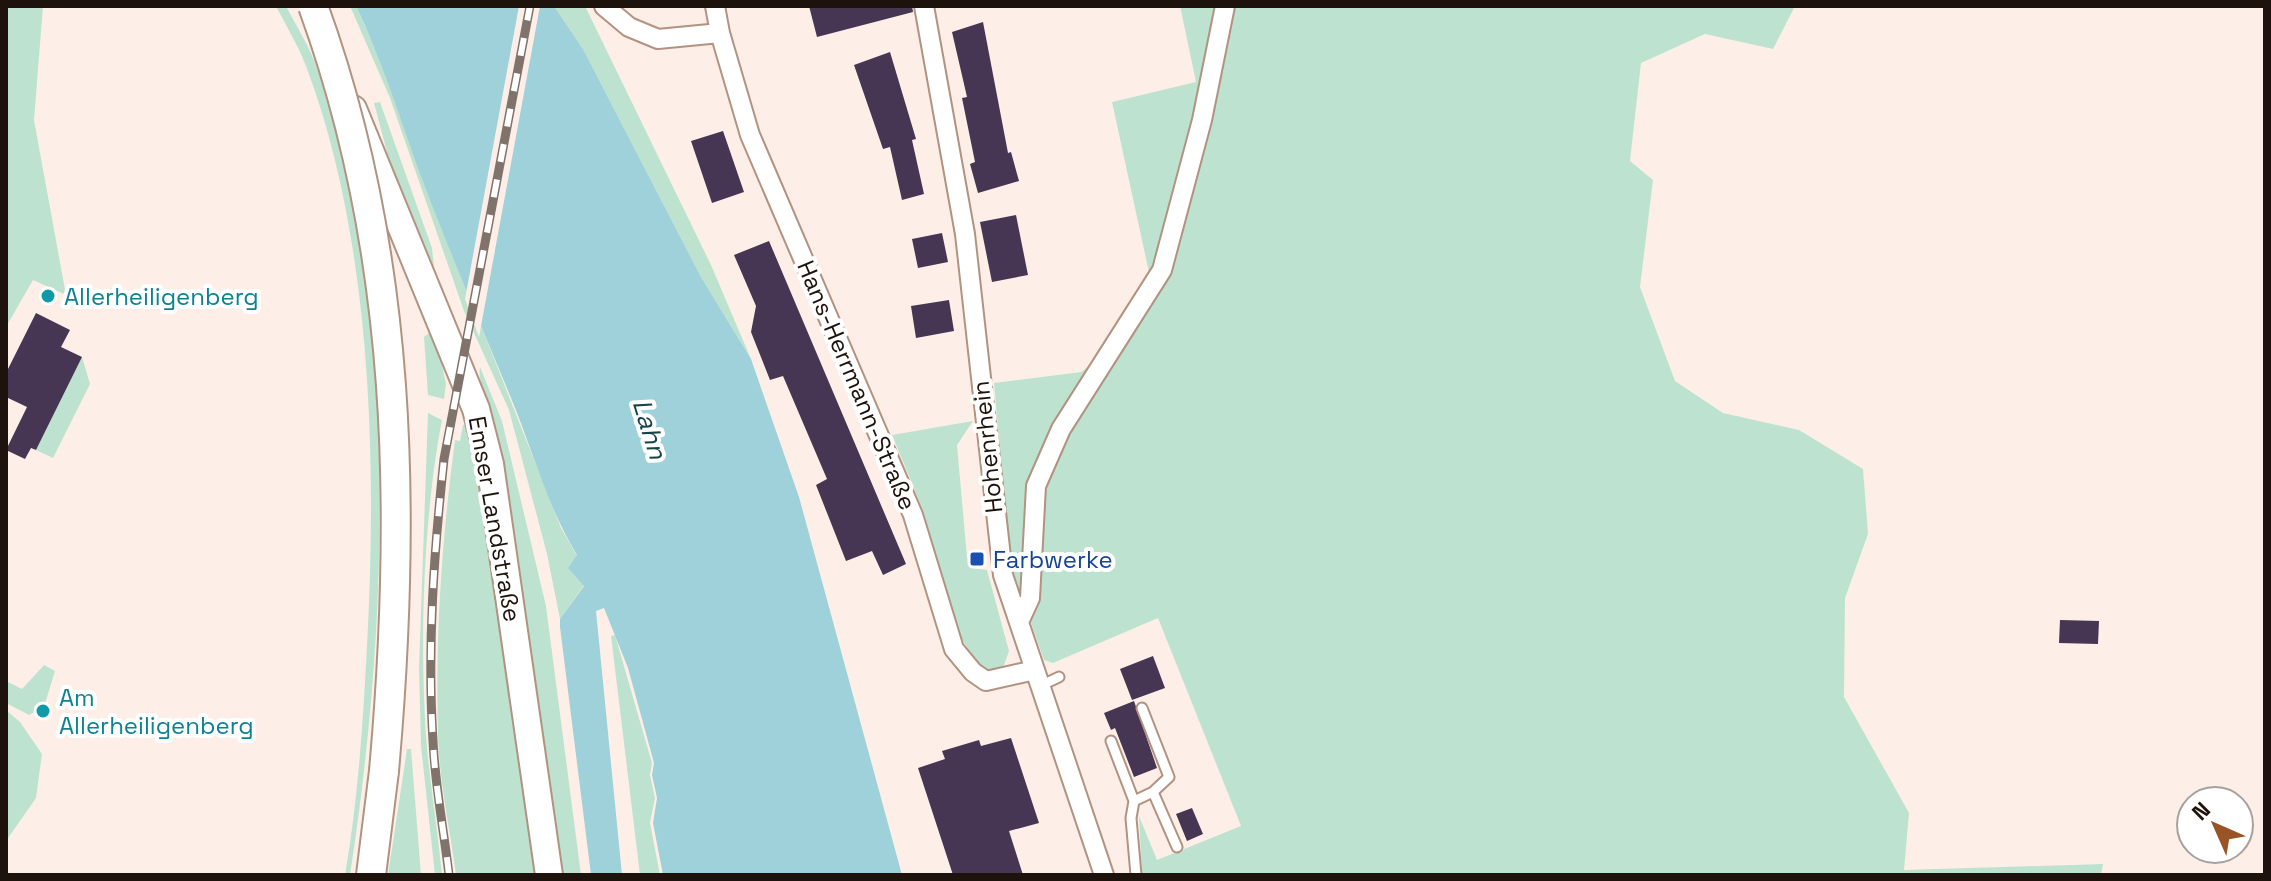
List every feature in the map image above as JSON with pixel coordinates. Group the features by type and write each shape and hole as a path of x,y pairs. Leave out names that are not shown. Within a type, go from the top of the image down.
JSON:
{"main road":[{"path":"313,6 341,92 371,214 395,399 397,600 384,771 371,875"}],"street":[{"name":"Emser Landstraße","path":"300,6 360,124 476,409 490,464 549,875"},
{"path":"604,6 629,27 658,39 720,33"},
{"name":"Hans-Herrmann-Straße","path":"715,6 750,135 913,515 954,649 973,672 986,681 1038,678"},
{"name":"Hohenrhein","path":"924,6 965,234 1003,575 1104,875"},
{"path":"1019,622 1030,598 1036,486 1061,429 1162,270 1202,120 1225,6"}],"lane":[{"path":"1038,678 1059,677"},
{"path":"1134,801 1153,792 1169,777 1142,708"},
{"path":"1111,741 1134,801 1131,818 1136,875"},
{"path":"1153,792 1177,847"}],"green space":[{"path":"6,6 43,6 34,120 66,295 33,280 6,327"},
{"path":"276,6 286,6 312,55 345,166 363,265 374,367 379,470 379,574 373,678 350,875 345,875 359,761 370,575 371,502 365,352 345,204 328,134 306,66"},
{"path":"350,6 356,6 390,81 419,169 561,528 577,556 584,585 560,619 547,554 509,410 464,311 390,98"},
{"path":"554,6 585,6 711,265 751,359 701,277 583,49"},
{"path":"1180,6 1795,6 1773,49 1705,34 1641,63 1630,161 1653,180 1640,287 1675,381 1723,413 1799,430 1863,469 1868,534 1845,598 1844,697 1909,813 1904,870 2103,864 2101,875 1142,875 1139,816 1157,860 1241,826 1158,618 1053,663 1044,660 1010,563 994,383 1081,372 1126,339 1153,291 1112,102 1196,82"},
{"path":"380,102 432,248 434,267 388,156 374,103"},
{"path":"434,329 446,384 444,399 428,395 424,337"},
{"path":"82,357 90,384 53,458 36,450"},
{"path":"480,367 502,421 546,606 581,875 559,875 511,512 502,460 481,385"},
{"path":"428,413 442,420 427,540 423,668 427,748 442,875 435,875 421,746 419,668"},
{"path":"973,421 957,445 967,557 972,568 987,570 1009,651 1003,668 988,672 980,669 957,631 923,510 892,435"},
{"path":"468,424 492,557 539,875 456,875 439,752 437,697 446,513 455,440 460,441 463,425"},
{"path":"615,635 652,763 650,775 655,798 650,823 660,875 640,875 611,636"},
{"path":"44,665 55,671 44,707 29,715 6,703 6,681 22,689"},
{"path":"6,710 20,722 42,754 36,798 6,841"},
{"path":"407,749 411,749 421,875 388,875"}],"water":[{"name":"Lahn","path":"356,6 554,6 583,49 701,277 751,359 799,497 902,875 663,875 653,823 657,798 652,775 654,763 628,668 604,608 596,611 622,875 591,875 560,627 560,619 584,586 568,568 577,555 549,498"}],"pier":[{"path":"519,6 540,6 479,337 465,299"}],"building":[{"path":"809,6 912,6 913,12 817,37"},
{"path":"983,22 1008,153 1011,152 1019,181 978,193 970,164 975,162 962,98 967,97 952,32"},
{"path":"890,52 916,139 912,140 924,194 902,200 890,147 883,149 854,65"},
{"path":"723,131 744,192 712,203 691,141"},
{"path":"1016,215 1028,275 992,282 980,222"},
{"path":"942,233 948,262 918,268 912,239"},
{"path":"769,241 906,564 883,575 872,551 846,561 816,485 827,479 783,376 770,380 751,332 756,306 734,255"},
{"path":"949,300 954,331 916,338 911,306"},
{"path":"36,313 70,330 61,347 82,357 36,450 31,448 25,459 6,450 27,407 6,397 6,373"},
{"path":"2060,620 2099,621 2098,644 2059,643"},
{"path":"1153,656 1165,688 1132,700 1120,669"},
{"path":"1134,701 1157,768 1134,777 1115,728 1111,730 1104,713"},
{"path":"1011,738 1039,823 1009,831 1023,875 953,875 918,768 945,759 942,751 979,740 981,746"},
{"path":"1192,808 1203,834 1187,841 1176,814"}],"railway":[{"path":"449,875 431,706 432,600 440,494 444,459 530,6"}],"place":[{"name":"Allerheiligenberg","path":"48,296"},
{"name":"Farbwerke","path":"977,559"},
{"name":"Am Allerheiligenberg","path":"43,711"}]}
